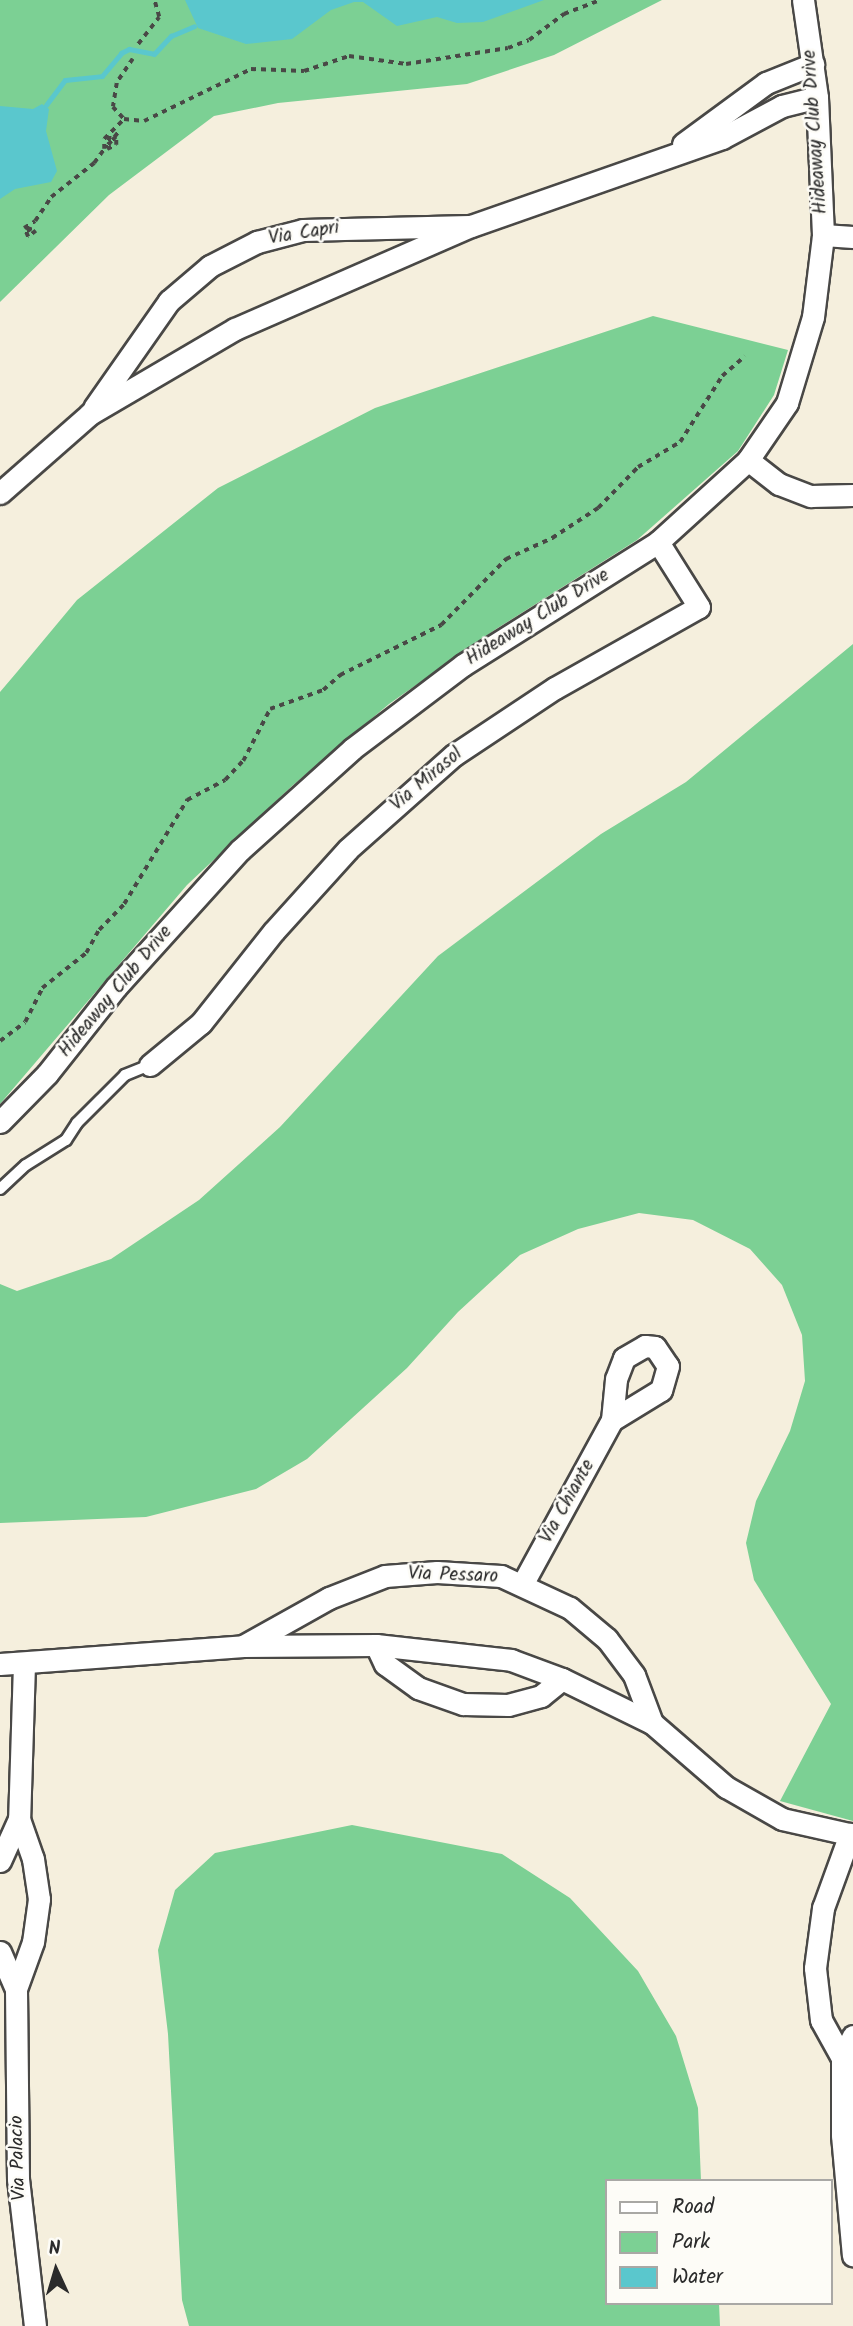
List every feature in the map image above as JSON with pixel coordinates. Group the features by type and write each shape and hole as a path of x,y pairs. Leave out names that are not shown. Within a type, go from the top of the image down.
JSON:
{"street":[{"name":"Hideaway Club Drive","path":"0,1122 47,1074 116,987 240,850 352,749 463,665 658,542 748,460 787,403 813,317 823,235 817,97 803,0"},
{"name":"Via Capri","path":"670,153 766,82 813,64"},
{"name":"Via Capri","path":"0,493 90,414 234,329 471,226 670,153 722,138 782,106 817,97"},
{"name":"Via Capri","path":"90,414 169,301 210,266 257,242 303,230 390,225 471,226"},
{"path":"823,235 853,237"},
{"path":"748,460 779,484 811,496 853,495"},
{"name":"Via Mirasol","path":"150,1065 201,1023 274,931 348,849 454,755 555,688 699,607 658,542"},
{"name":"Via Chiante","path":"523,1583 612,1420"},
{"name":"Via Pessaro","path":"243,1646 329,1598 385,1576 437,1572 502,1576 523,1583 570,1608 607,1639 634,1675 652,1723"},
{"path":"376,1645 385,1664 418,1688 463,1704 509,1705 541,1696 562,1679"},
{"name":"Via Pessaro","path":"0,1664 243,1646 376,1645 511,1660 562,1679 652,1723 737,1794 782,1819 852,1834"},
{"name":"Via Palacio","path":"24,1664 19,1819 33,1859 38,1899 33,1942 16,1989 18,2179 34,2326"},
{"name":"Via Palacio","path":"0,1861 19,1819"},
{"path":"842,2058 821,2020 815,1968 823,1908 852,1834"},
{"name":"Via Palacio","path":"0,1952 16,1989"},
{"path":"853,2036 842,2058 842,2135 853,2256"}],"lane":[{"path":"0,1189 26,1165 66,1140 77,1123 125,1075 150,1065"}],"path":[{"path":"138,44 159,17 154,0"},
{"path":"30,232 27,228 36,231 28,237 24,228 35,221 51,197 94,163 104,149 104,139 124,120 144,121 251,69 304,72 349,56 406,64 508,48 529,40 564,14 600,0"},
{"path":"124,120 113,107 114,94 133,59"},
{"path":"115,133 105,143 107,149 116,145 116,136 108,145 124,120"},
{"path":"0,1041 25,1022 42,988 86,953 124,904 187,800 225,780 243,761 270,709 278,703 314,694 340,675 441,625 506,559 552,538 598,508 638,467 680,442 711,391 745,356"}],"green space":[{"path":"0,0 662,0 554,55 467,84 278,103 214,116 109,195 0,302"},
{"path":"653,316 788,350 774,395 738,451 637,540 496,629 389,704 292,786 187,885 0,1104 0,692 77,600 218,488 375,408"},
{"path":"853,644 853,1821 780,1801 831,1704 754,1580 746,1543 756,1501 790,1431 805,1381 802,1335 782,1285 750,1249 693,1220 639,1213 578,1229 520,1255 458,1312 407,1368 307,1459 256,1489 146,1517 0,1523 0,1284 17,1291 111,1259 199,1200 280,1127 438,956 601,834 686,782"},
{"path":"352,1825 502,1854 570,1898 638,1971 676,2036 698,2108 701,2179 604,2179 604,2305 719,2305 720,2326 189,2326 182,2300 168,2034 158,1950 175,1890 215,1853"}],"water":[{"path":"185,0 544,0 483,22 457,23 437,17 397,26 363,2 354,2 331,10 292,39 246,44 198,28"},
{"path":"42,104 49,109 46,131 57,171 51,182 15,189 0,199 0,106 33,109"}],"waterway":[{"path":"46,105 65,80 102,76 121,53 129,49 154,54 171,36 194,26"}]}
